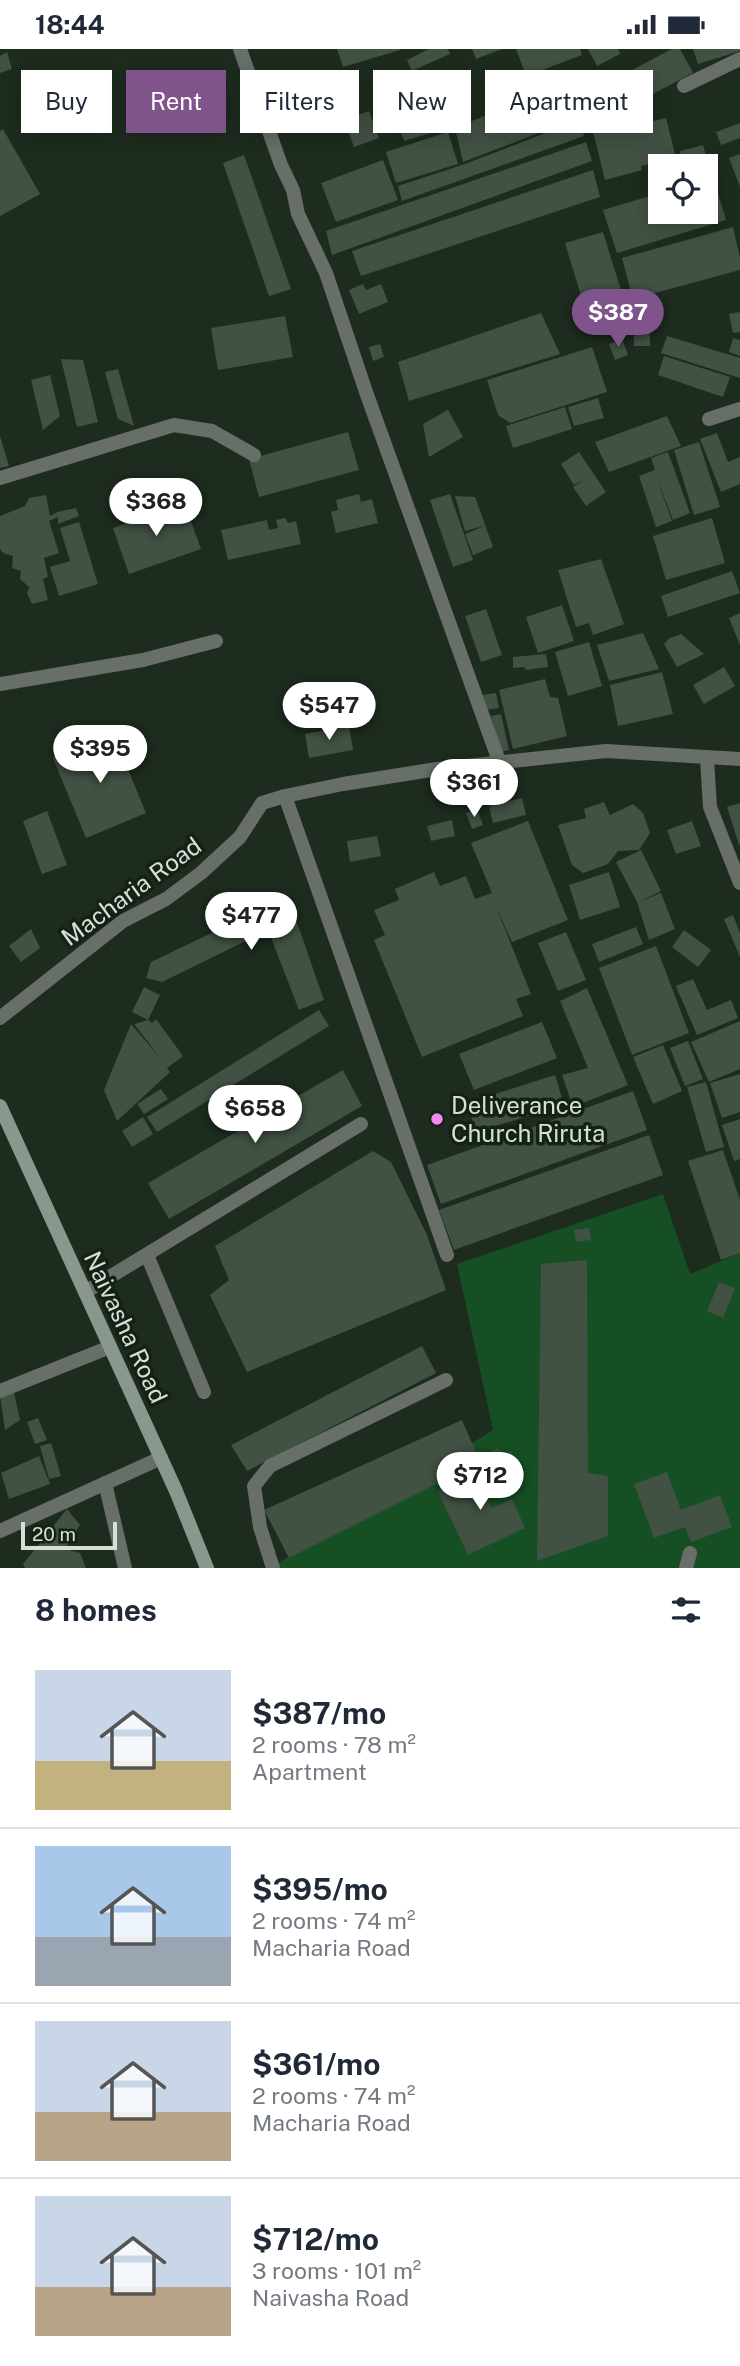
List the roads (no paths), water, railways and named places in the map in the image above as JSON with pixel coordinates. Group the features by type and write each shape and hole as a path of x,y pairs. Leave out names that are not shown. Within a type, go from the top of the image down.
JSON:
{"main road":[{"name":"Naivasha Road","path":"0,1106 3,1122 85,1292 208,1568"}],"street":[{"path":"240,49 281,165 293,190 298,215 326,273 499,761"},
{"path":"684,86 740,59"},
{"path":"709,419 740,409"},
{"path":"0,478 174,425 212,431 254,455"},
{"path":"0,684 143,660 216,641"},
{"name":"Macharia Road","path":"0,1018 122,921 166,899 201,873 240,837 262,803 343,784 499,761 606,751 740,759"},
{"path":"707,759 710,807 740,883"},
{"path":"285,796 447,1255"},
{"path":"85,1292 361,1124"},
{"path":"147,1255 204,1392"},
{"path":"0,1391 110,1347"},
{"path":"273,1568 260,1527 254,1486 270,1466 446,1380"},
{"path":"0,1531 161,1458"},
{"path":"104,1483 125,1568"},
{"path":"686,1568 690,1553"}],"place":[{"name":"Deliverance Church Riruta","path":"437,1119"}]}
